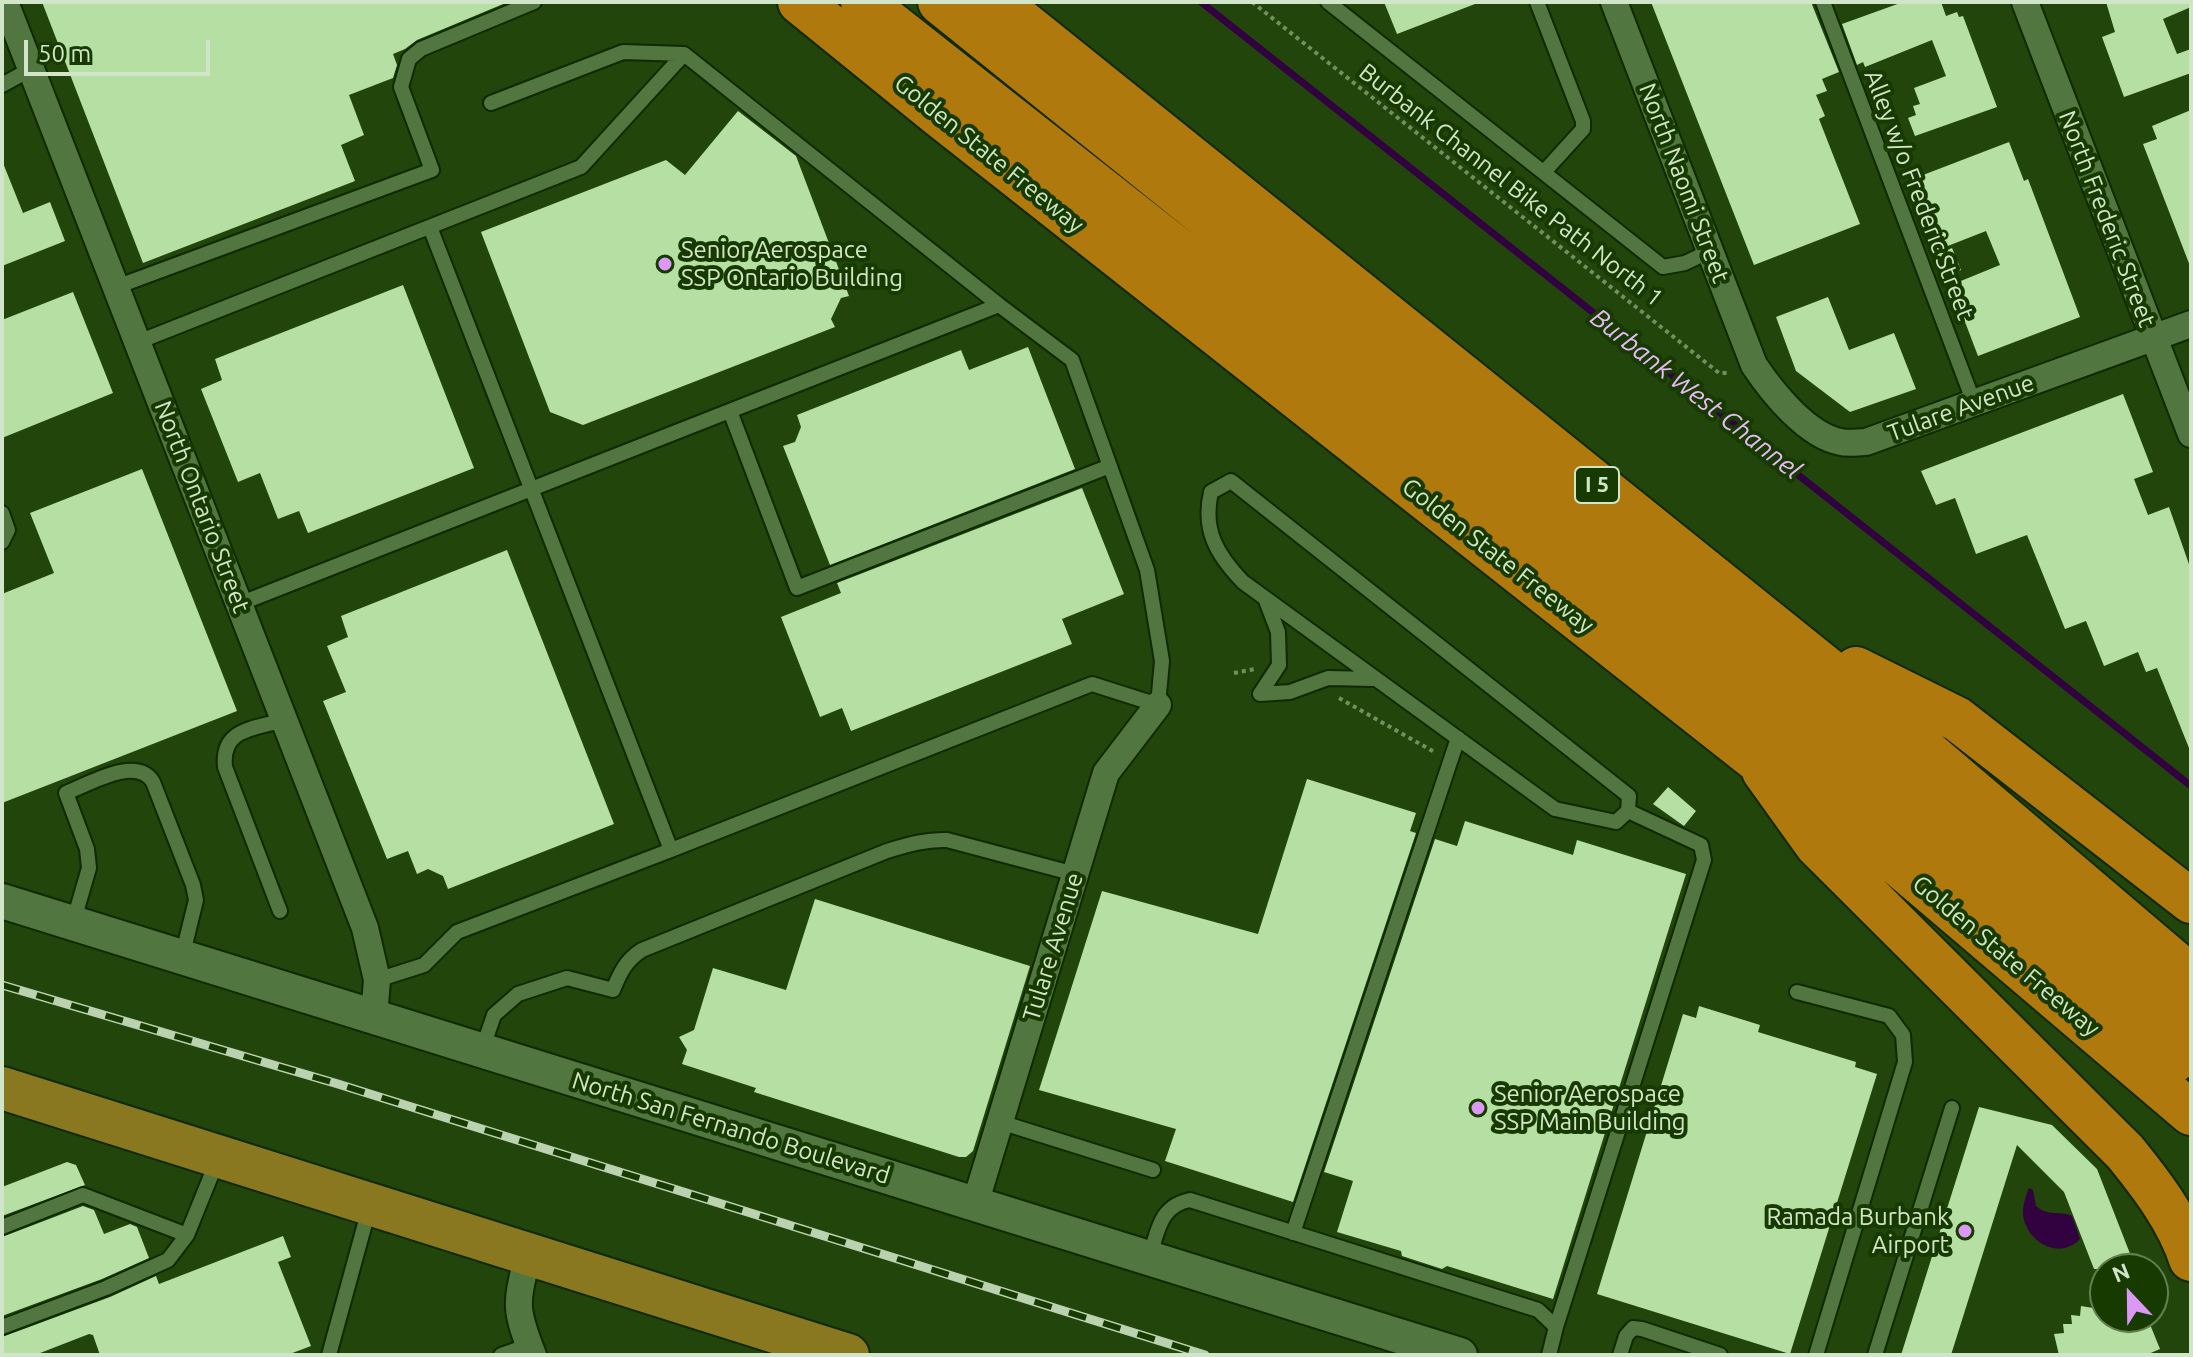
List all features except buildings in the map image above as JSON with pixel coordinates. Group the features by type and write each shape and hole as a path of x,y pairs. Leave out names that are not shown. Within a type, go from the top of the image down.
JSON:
{"highway":[{"name":"Golden State Freeway","path":"800,2 1756,759 1816,794 2191,1113"},
{"path":"863,2 1770,716 2191,1073"},
{"path":"940,2 1630,557 2191,1024"},
{"name":"I 5","path":"997,2 1875,708 2191,977"},
{"path":"1775,629 1957,719 2191,901"},
{"path":"1756,759 1817,845 2125,1152 2159,1196 2191,1259"}],"main road":[{"path":"2,1088 848,1355"}],"street":[{"name":"North Ontario Street","path":"5,2 365,928 377,980 374,1017"},
{"name":"North Naomi Street","path":"1614,2 1754,365"},
{"name":"North Frederic Street","path":"2025,2 2191,434"},
{"name":"Tulare Avenue","path":"1754,365 1780,400 1819,434 1841,442 1866,442 2191,324"},
{"name":"Tulare Avenue","path":"975,1204 1106,773 1158,705"},
{"name":"North San Fernando Boulevard","path":"2,901 1460,1355"},
{"path":"528,1255 517,1310 531,1350"}],"lane":[{"path":"116,287 432,170 401,87 409,59 421,49 534,2"},
{"path":"1328,2 1663,267 1685,263 1710,251"},
{"path":"1537,2 1583,121 1583,129 1544,172"},
{"name":"Alley w/o Frederic Street","path":"1823,2 1974,403"},
{"path":"377,980 424,965 457,932 1092,684 1158,705 1162,661 1147,570 1072,360 684,54 623,52 491,103"},
{"path":"138,342 581,167 684,54"},
{"path":"2,85 31,69"},
{"path":"430,227 671,850"},
{"path":"239,604 999,305"},
{"path":"730,411 797,588 1110,466"},
{"path":"1231,481 1629,796 1628,811 1616,822 1555,809 1265,598 1243,582 1222,560 1206,512 1211,492 1231,481"},
{"path":"2,513 8,530 2,542"},
{"path":"1265,598 1278,632 1279,665 1260,694 1290,692 1328,678 1375,679"},
{"path":"280,911 225,767 223,753 228,741 237,734 284,720"},
{"path":"1293,1233 1458,738"},
{"path":"73,923 89,868 87,849 66,793 119,773 140,771 149,775 153,782 193,885 196,900 181,957"},
{"path":"1549,1355 1704,860 1701,845 1628,811"},
{"path":"482,1051 494,1015 518,994 567,978 613,990 623,967 642,950 887,851 931,839 947,840 1075,874"},
{"path":"1797,992 1889,1016 1903,1035 1905,1062 1816,1355"},
{"path":"1875,1355 1952,1108"},
{"path":"1000,1122 1153,1170"},
{"path":"2,1327 106,1288 168,1260 187,1235 219,1157"},
{"path":"2,1227 83,1195 187,1235"},
{"path":"1149,1258 1161,1218 1167,1209 1178,1202 1190,1200 1538,1310 1556,1327"},
{"path":"329,1355 371,1205"},
{"path":"1620,1355 1626,1336 1633,1328 1720,1355"},
{"path":"501,1355 531,1350"}],"path":[{"name":"Burbank Channel Bike Path North 1","path":"1252,2 1719,373 1754,365"},
{"path":"1234,673 1253,668 1272,675"},
{"path":"1306,686 1339,698 1450,761"}],"shaded area":[{"path":"2029,1188 2033,1190 2036,1206 2040,1209 2072,1216 2080,1239 2064,1248 2056,1248 2033,1236 2023,1216"}],"waterway":[{"name":"Burbank West Channel","path":"1201,2 2191,786"}],"railway":[{"path":"2,985 338,1084 1205,1355"}],"place":[{"name":"Senior Aerospace SSP Ontario Building","path":"665,264"},
{"name":"Senior Aerospace SSP Main Building","path":"1478,1108"},
{"name":"Ramada Burbank Airport","path":"1965,1231"}]}
